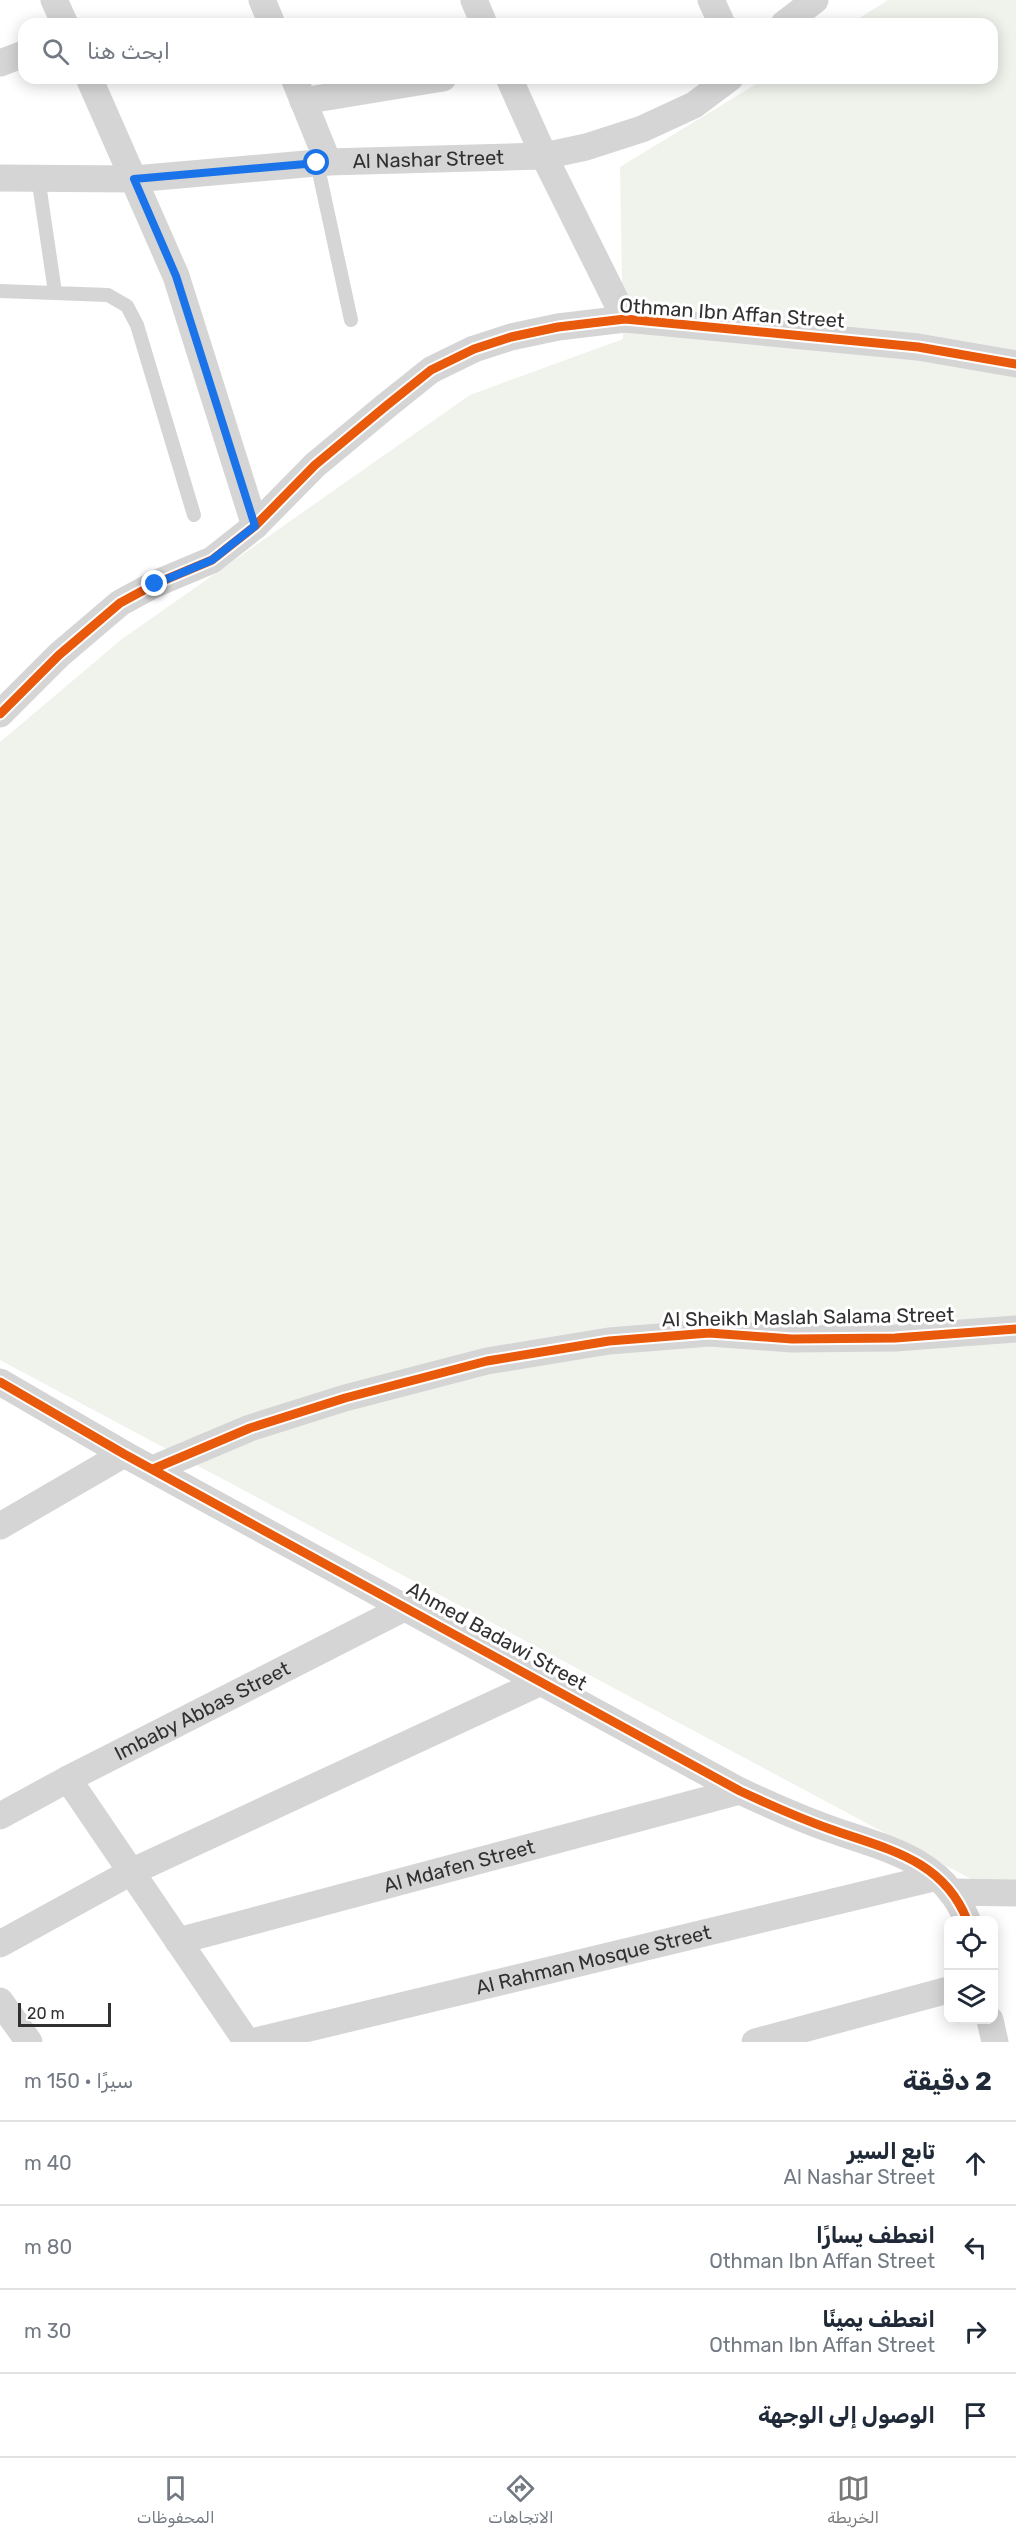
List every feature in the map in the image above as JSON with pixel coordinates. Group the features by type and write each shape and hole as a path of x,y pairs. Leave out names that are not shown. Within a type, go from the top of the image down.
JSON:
{"street":[{"path":"262,0 270,18"},
{"path":"474,0 482,18"},
{"path":"711,0 719,18"},
{"path":"792,18 815,0"},
{"path":"0,63 18,56"},
{"path":"92,84 176,276 255,526"},
{"path":"322,162 298,89 363,84"},
{"path":"512,84 544,156 625,319"},
{"name":"Al Nashar Street","path":"0,178 134,179 322,162 544,156 586,147 642,129 694,105 722,84"},
{"name":"Othman Ibn Affan Street","path":"0,714 59,655 120,603 155,584 212,560 255,526 315,465 431,370 474,349 511,337 558,327 625,319 918,347 1016,364"},
{"name":"Al Sheikh Maslah Salama Street","path":"153,1469 250,1428 345,1398 487,1361 597,1343 710,1333 815,1339 895,1338 1016,1329"},
{"name":"Ahmed Badawi Street","path":"7,1394 153,1469 406,1606 740,1791 806,1820 899,1852 921,1864 944,1884 964,1916"},
{"path":"0,1526 124,1454"},
{"name":"Imbaby Abbas Street","path":"0,1816 406,1606"},
{"path":"0,1944 131,1872 542,1682"},
{"path":"68,1779 249,2042"},
{"name":"Al Mdafen Street","path":"178,1941 740,1791"},
{"name":"Al Rahman Mosque Street","path":"249,2042 944,1884 1016,1893"},
{"path":"755,2042 944,1991"},
{"path":"0,2001 29,2042"},
{"path":"991,2024 995,2042"}],"lane":[{"path":"322,162 351,320"},
{"path":"38,177 55,292"},
{"path":"0,291 108,295 118,299 133,315 194,515"}],"shaded area":[{"path":"888,0 1016,0 1016,1903 0,1360 0,742 122,639 470,395 623,339 620,167 756,84 998,84 998,18 860,18"}],"cycle path":[{"path":"0,714 59,655 120,603 155,584 212,560 255,526 315,465 386,406 431,370 474,349 511,337 558,327 625,319 918,347 1016,364"},
{"path":"153,1469 250,1428 345,1398 487,1361 609,1341 709,1333 792,1339 895,1338 1016,1329"},
{"path":"0,1382 124,1454 740,1791 807,1820 911,1859 943,1883 957,1899 965,1916"}],"route":[{"path":"155,584 186,573 212,560 255,526 176,276 134,179 317,163"}]}
